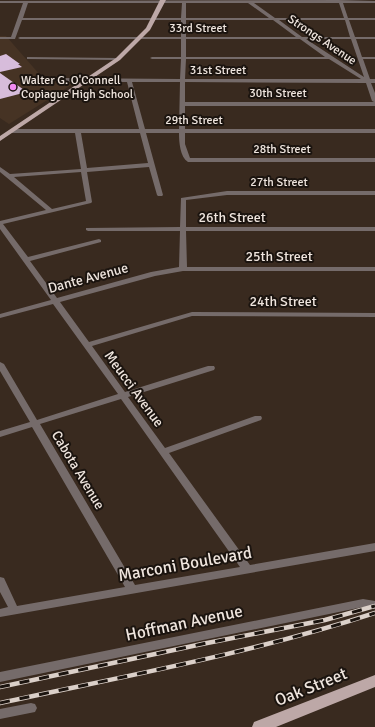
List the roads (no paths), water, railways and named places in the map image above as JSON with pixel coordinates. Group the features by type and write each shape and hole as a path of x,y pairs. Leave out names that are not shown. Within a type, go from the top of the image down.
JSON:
{"main road":[{"path":"0,139 118,59 148,29 163,1"},
{"name":"Oak Street","path":"260,727 375,680"}],"street":[{"name":"Strongs Avenue","path":"248,1 300,38 375,86"},
{"path":"340,1 375,101"},
{"path":"0,2 375,2"},
{"path":"0,38 13,38 26,2"},
{"path":"182,131 184,2"},
{"path":"23,19 375,19"},
{"name":"33rd Street","path":"20,38 375,38"},
{"path":"29,58 118,59"},
{"path":"152,58 330,58"},
{"path":"360,58 375,58"},
{"name":"31st Street","path":"60,80 375,81"},
{"path":"129,80 160,195"},
{"name":"30th Street","path":"182,104 375,104"},
{"name":"29th Street","path":"12,131 375,131"},
{"path":"0,224 89,202 78,131"},
{"name":"28th Street","path":"182,131 182,144 188,160 375,160"},
{"path":"9,176 151,165"},
{"path":"0,169 51,211"},
{"name":"27th Street","path":"183,229 182,199 227,193 375,193"},
{"name":"Meucci Avenue","path":"0,224 247,569"},
{"name":"26th Street","path":"88,229 375,229"},
{"path":"183,229 184,269"},
{"path":"26,260 99,242"},
{"name":"25th Street","path":"184,269 375,269"},
{"name":"Dante Avenue","path":"0,316 154,274 184,269"},
{"name":"24th Street","path":"86,345 192,314 375,315"},
{"name":"Cabota Avenue","path":"0,364 132,589"},
{"path":"0,434 211,368"},
{"path":"163,452 258,418"},
{"name":"Marconi Boulevard","path":"0,613 375,546"},
{"path":"0,581 14,610"},
{"name":"Hoffman Avenue","path":"0,677 363,603 375,605"},
{"path":"0,714 31,708"}],"railway":[{"path":"0,687 202,644 325,620 375,606"},
{"path":"0,703 236,652 375,613"}],"place":[{"name":"Walter G. O'Connell Copiague High School","path":"13,87"}]}
